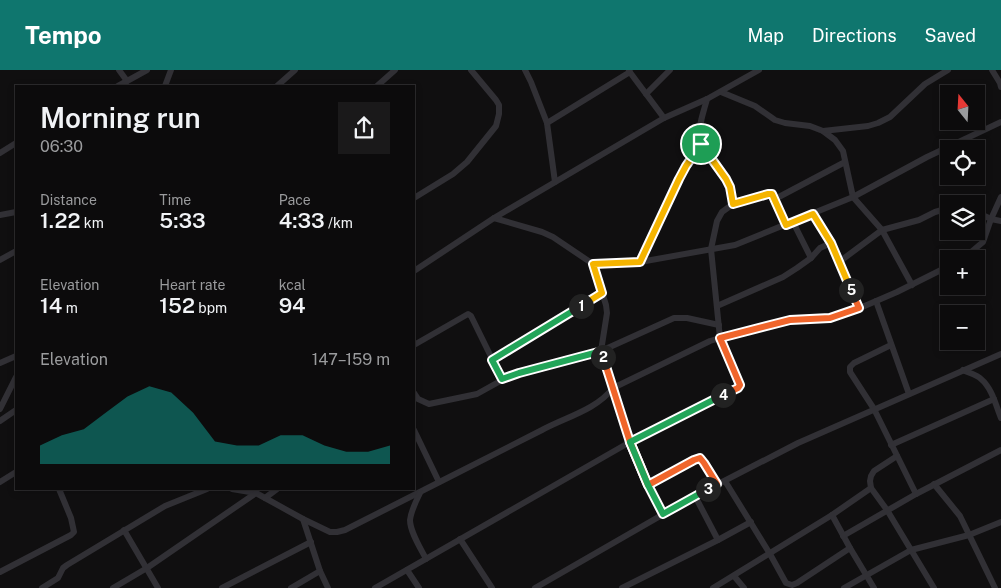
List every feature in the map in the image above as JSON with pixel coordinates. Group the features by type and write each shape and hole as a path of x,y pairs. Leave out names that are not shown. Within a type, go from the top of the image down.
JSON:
{"street":[{"path":"119,70 127,81"},
{"path":"120,85 147,70"},
{"path":"165,85 171,70"},
{"path":"278,85 295,70"},
{"path":"378,85 395,70"},
{"path":"415,197 453,174 467,162 496,126 499,105 471,70"},
{"path":"526,70 547,123 555,182"},
{"path":"646,94 670,70"},
{"path":"415,270 494,218 664,118 707,99 759,70"},
{"path":"823,131 868,126 878,123 890,117 925,84 948,70"},
{"path":"992,70 1001,87"},
{"path":"547,123 629,71 664,118"},
{"path":"720,92 755,106 775,120 810,126 823,131 835,140 843,151 853,197 882,230 912,285"},
{"path":"707,99 699,137 701,144 726,179 730,187 733,204"},
{"path":"494,218 553,237 593,264 640,262 740,244 853,197 1001,122"},
{"path":"0,153 15,144"},
{"path":"640,262 683,172 701,144"},
{"path":"775,199 845,162"},
{"path":"375,588 630,442 738,388 739,382 720,338 711,249 717,221 722,212 733,204 772,194 810,258"},
{"path":"973,250 983,242 1001,197"},
{"path":"839,262 882,230 919,220 940,211"},
{"path":"0,215 15,212"},
{"path":"813,214 831,243 859,308"},
{"path":"985,216 1001,221"},
{"path":"717,306 797,268 820,248 831,243"},
{"path":"0,260 15,251"},
{"path":"593,264 607,313 602,351 630,442 648,485 663,514"},
{"path":"238,490 256,493 330,532 345,530 552,424 596,405 613,388 720,338 790,320 830,318 876,301 940,271"},
{"path":"492,360 602,293"},
{"path":"876,301 908,394"},
{"path":"415,344 468,314 471,316 502,379"},
{"path":"415,394 418,399 429,404 477,394 502,379 602,351 674,318 687,318 719,325"},
{"path":"891,345 854,363 850,367 850,372 874,409 916,494"},
{"path":"535,588 695,496 798,443 1001,354"},
{"path":"0,363 15,356"},
{"path":"963,370 980,377 985,382 1001,418"},
{"path":"0,409 15,379"},
{"path":"891,445 994,399"},
{"path":"0,421 15,411"},
{"path":"415,432 440,482"},
{"path":"844,536 934,484 1001,450"},
{"path":"897,456 874,471 870,481 871,488 887,510 934,588"},
{"path":"648,485 700,458 717,484"},
{"path":"0,482 15,473"},
{"path":"725,481 786,582 792,585 797,583 850,548"},
{"path":"934,484 960,516 995,588"},
{"path":"713,588 832,515 871,488"},
{"path":"0,572 74,532 72,518 59,490"},
{"path":"42,588 58,578 67,564 165,506 205,490"},
{"path":"265,498 276,490"},
{"path":"113,588 147,568 256,493"},
{"path":"420,493 410,521 411,528 426,559"},
{"path":"695,496 718,540"},
{"path":"832,515 874,588"},
{"path":"303,518 328,588"},
{"path":"622,588 750,522"},
{"path":"844,588 912,550 969,535 1001,522"},
{"path":"124,530 158,588"},
{"path":"460,539 492,588"},
{"path":"222,588 311,542"},
{"path":"291,588 320,570"},
{"path":"407,570 419,588"},
{"path":"734,576 744,588"}],"route":[{"path":"701,144 679,179 640,262 593,264 602,293 492,360 502,379 602,351 630,442 648,485 700,458 717,484 663,514 648,485 630,442 738,388 739,382 720,338 790,320 830,318 859,308 831,243 813,214 786,225 772,194 733,204 730,187 726,179 701,144"}]}
